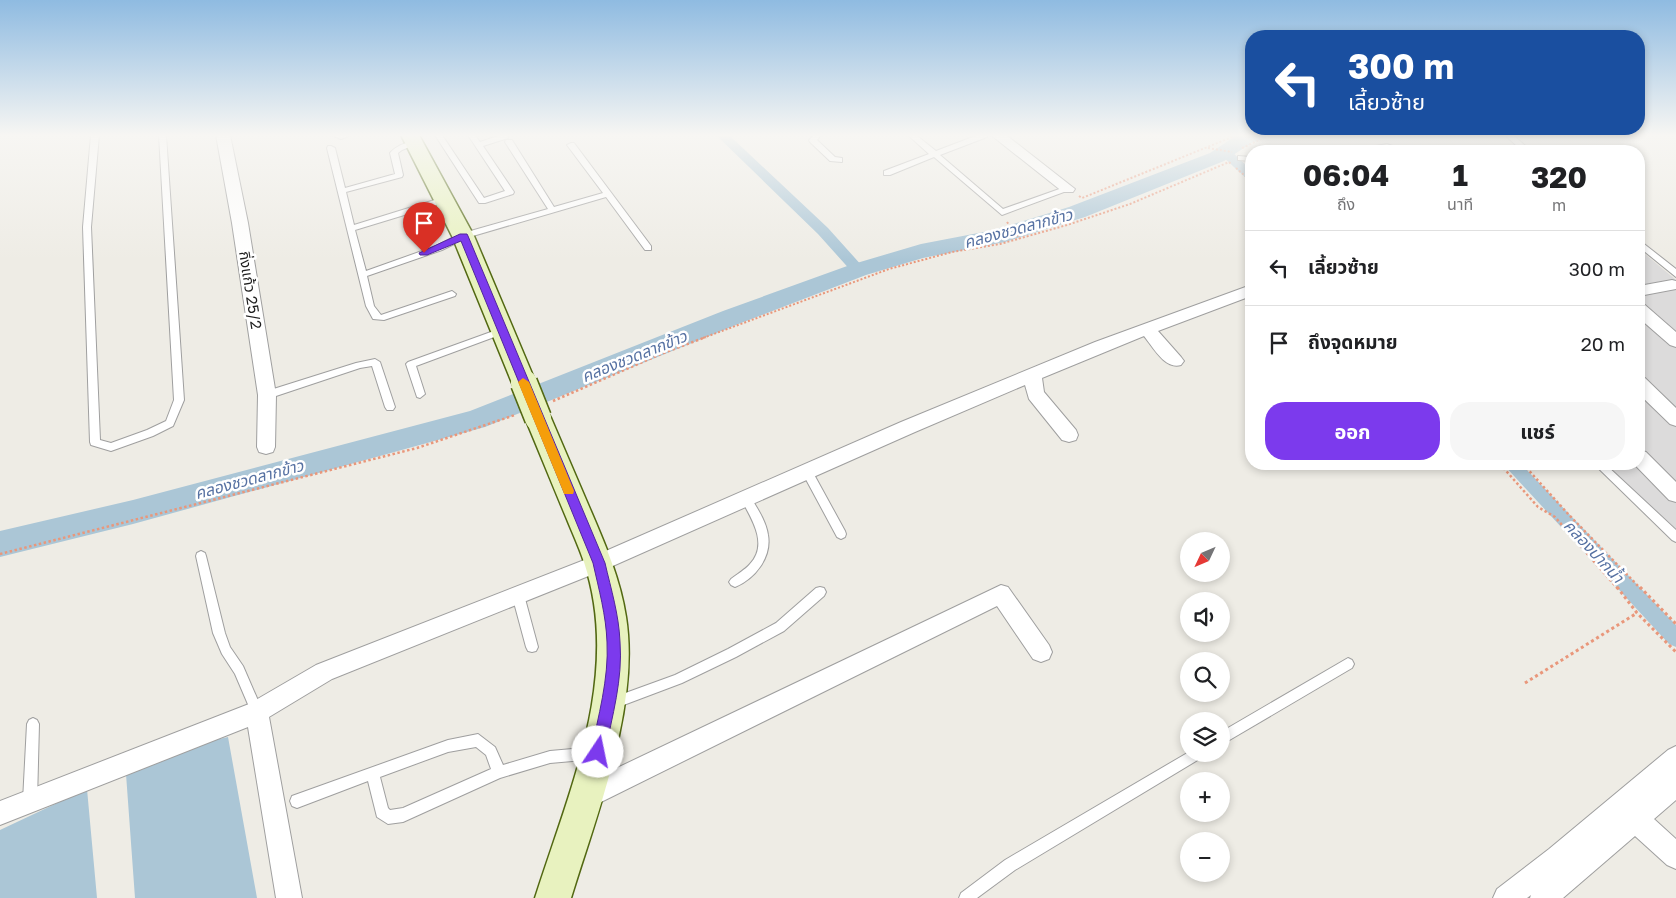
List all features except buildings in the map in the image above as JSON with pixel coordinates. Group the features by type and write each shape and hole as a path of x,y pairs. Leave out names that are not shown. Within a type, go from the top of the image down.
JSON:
{"street":[{"name":"กิ่งแก้ว 25/2","path":"232,177 267,395 266,447"},
{"path":"432,177 463,236 599,563 611,615 614,644 612,680 598,752 553,898"},
{"path":"1053,177 1068,188"},
{"path":"1645,289 1674,280"},
{"path":"0,813 257,712 272,701 324,672 599,563 1033,375 1245,292"},
{"path":"1645,314 1676,341"},
{"path":"1147,330 1175,361"},
{"path":"1033,375 1035,394 1069,435"},
{"path":"1645,389 1676,419"},
{"path":"1645,463 1675,492"},
{"path":"584,797 1001,594 1041,652"},
{"path":"257,712 289,898"},
{"path":"1506,898 1558,858 1676,758"},
{"path":"1556,894 1634,818 1676,784"},
{"path":"1634,818 1676,856"}],"lane":[{"path":"91,177 87,226 95,442 111,447 150,433 170,423 179,400 165,177"},
{"path":"337,177 370,306 376,317 381,318 452,294"},
{"path":"340,191 392,177"},
{"path":"466,177 482,201 510,192 500,177"},
{"path":"531,177 553,211"},
{"path":"595,177 648,248"},
{"path":"960,177 1002,212 1068,188"},
{"path":"362,275 439,248 463,236 608,194"},
{"path":"350,230 444,200"},
{"path":"1645,249 1674,280"},
{"path":"420,394 411,364 502,331"},
{"path":"267,395 359,365 375,362 390,407"},
{"path":"1605,470 1676,537"},
{"path":"807,472 841,534"},
{"path":"735,582 755,567 763,549 764,534 746,499"},
{"path":"201,556 219,633 226,650 239,670 257,712"},
{"path":"607,705 678,679 732,653 780,627 820,592"},
{"path":"518,595 532,647"},
{"path":"1230,734 1348,664"},
{"path":"30,801 33,724"},
{"path":"296,800 448,746 478,740 491,751 499,772"},
{"path":"373,772 382,812 388,817 403,815 499,772 550,757 598,752"},
{"path":"966,898 1010,865 1184,762"}],"path":[{"path":"1068,188 1082,198 1135,177"},
{"path":"0,554 417,448 535,412 670,350 826,291 889,269 952,252 1020,239 1130,204 1194,177"},
{"path":"1007,222 1020,239"},
{"path":"1505,470 1538,507 1555,517 1607,575 1637,613 1676,652"},
{"path":"1529,470 1676,624"},
{"path":"1524,683 1637,613"}],"shaded area":[{"path":"1645,254 1676,280 1676,534 1611,470 1645,470"}],"water":[{"path":"228,737 257,898 135,898 126,774 171,750"},
{"path":"87,789 97,898 0,898 0,830"}],"waterway":[{"path":"766,177 823,231 858,270"},
{"name":"คลองชวดลากข้าว","path":"0,544 133,512 476,420 732,317 858,270 921,251 997,237 1077,212 1166,177"},
{"name":"คลองปากน้ำ","path":"1517,470 1676,638"}],"slow traffic":[{"path":"523,382 569,491"}],"route":[{"path":"424,253 463,236 599,563 611,615 614,644 612,680 598,752"}]}
